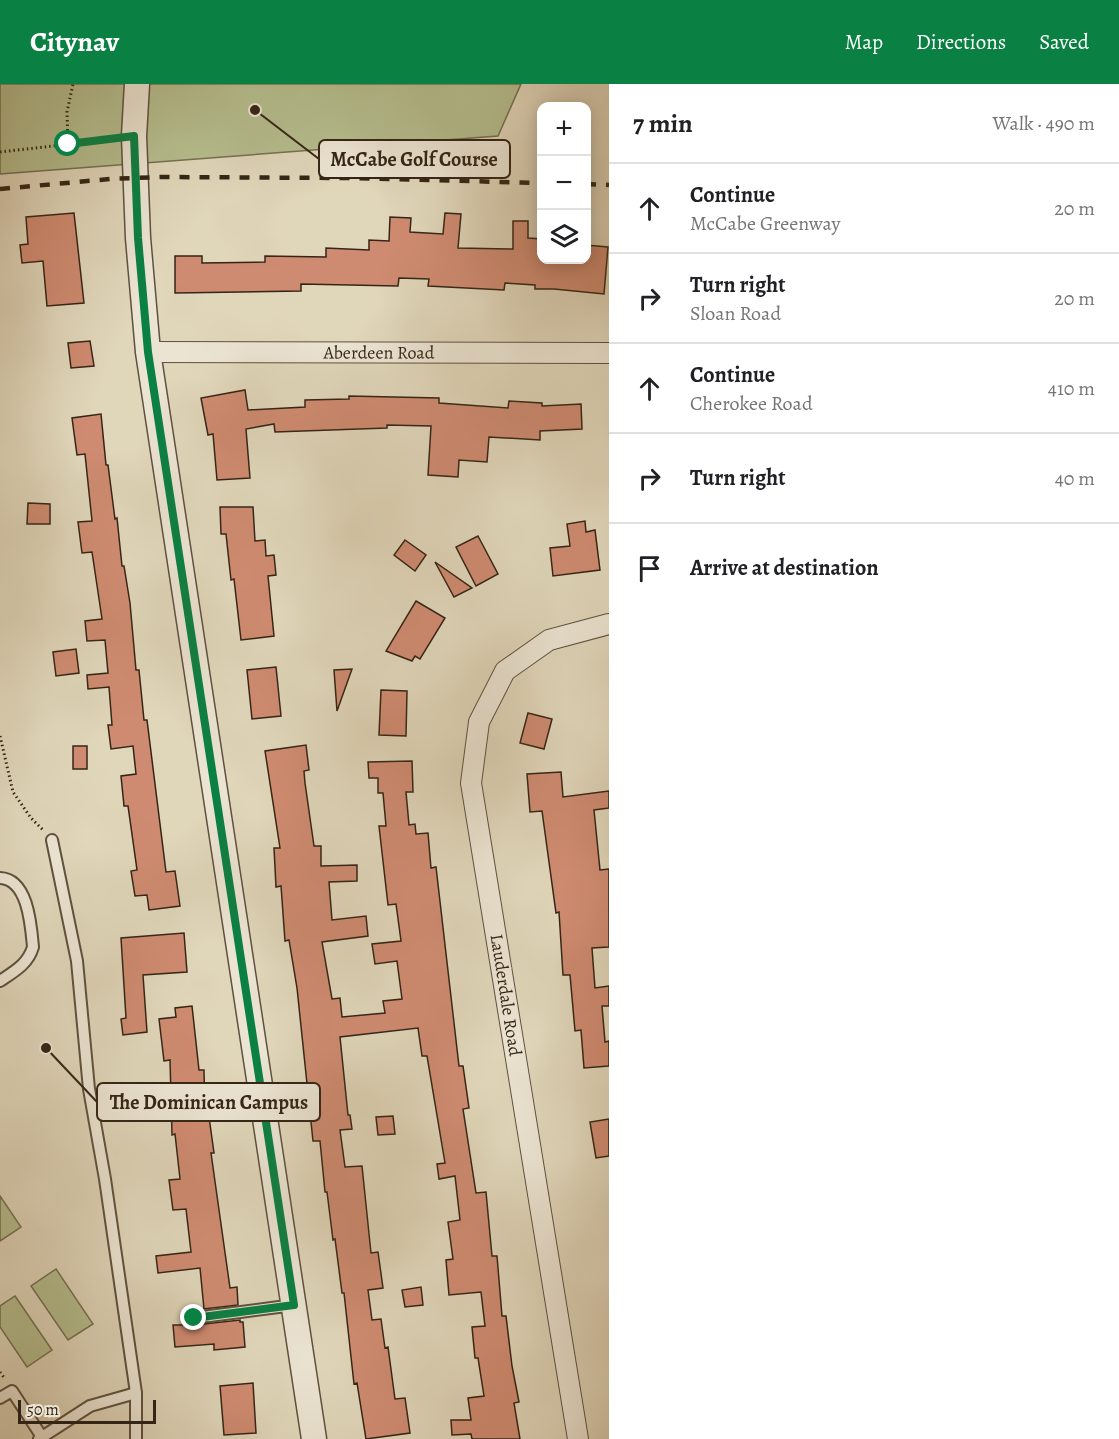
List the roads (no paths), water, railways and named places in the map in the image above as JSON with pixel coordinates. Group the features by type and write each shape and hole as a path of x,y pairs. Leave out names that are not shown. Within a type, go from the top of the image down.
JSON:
{"street":[{"path":"137,84 134,136 136,189 148,352 314,1439"},
{"name":"Aberdeen Road","path":"148,352 609,353"},
{"name":"Lauderdale Road","path":"578,1439 471,783 479,722 504,671 549,640 609,624"}],"lane":[{"path":"52,840 77,961 89,1089 105,1179 136,1393 136,1439"},
{"path":"0,878 15,882 21,890 33,947 25,964 0,981"},
{"path":"194,1318 294,1305"},
{"path":"0,1398 12,1391 41,1438 90,1406 136,1393"}],"railway":[{"path":"0,189 160,177 350,178 537,183"},
{"path":"591,184 609,185"}],"place":[{"name":"McCabe Golf Course","path":"255,110"},
{"name":"The Dominican Campus","path":"46,1048"}]}
